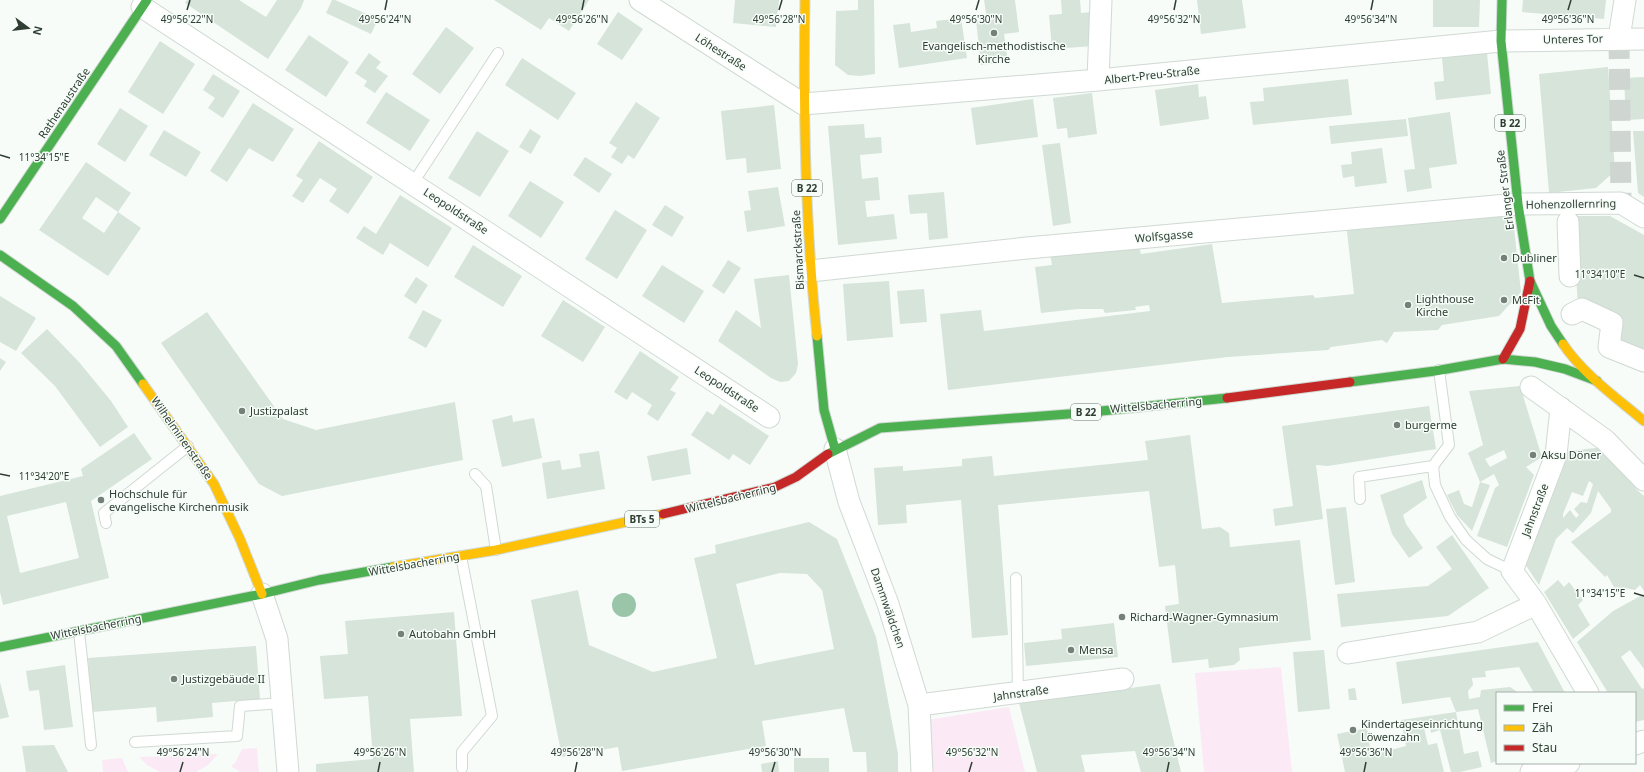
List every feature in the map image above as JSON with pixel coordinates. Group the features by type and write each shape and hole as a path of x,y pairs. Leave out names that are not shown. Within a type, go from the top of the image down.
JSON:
{"main road":[{"name":"Bismarckstraße","path":"805,0 803,104 810,271 824,410 835,449"},
{"name":"Erlanger Straße","path":"1502,0 1501,41 1518,204 1530,281"},
{"name":"Rathenaustraße","path":"0,219 145,4"},
{"name":"Wilhelminenstraße","path":"0,254 73,306 116,346 214,484 240,539 262,594"},
{"name":"B 22","path":"1530,281 1520,329 1503,359 1535,362 1565,369 1597,381"},
{"name":"B 22","path":"1530,281 1551,326 1568,352 1597,381 1644,421"},
{"name":"Wittelsbacherring","path":"0,647 262,594 319,580 496,550 638,520 775,487 796,477 835,449 880,428 1082,413 1215,400 1439,370 1503,359"}],"street":[{"name":"Löhestraße","path":"640,0 803,104"},
{"path":"1098,80 1101,0"},
{"path":"1619,38 1625,0"},
{"name":"Leopoldstraße","path":"145,4 413,183 769,417"},
{"name":"Unteres Tor","path":"1501,41 1619,38 1644,39"},
{"name":"Albert-Preu-Straße","path":"803,104 1098,80 1501,41"},
{"name":"Hohenzollernring","path":"1518,204 1621,203 1644,217"},
{"name":"Wolfsgasse","path":"810,271 1027,248 1518,204"},
{"path":"1568,222 1570,276"},
{"path":"1572,314 1582,309 1612,323 1609,347 1644,362"},
{"path":"1531,387 1605,440 1644,480"},
{"name":"Jahnstraße","path":"1512,571 1556,455 1561,408"},
{"name":"Dammwäldchen","path":"835,449 849,502 888,604 919,705 922,772"},
{"path":"1512,571 1536,604 1587,692"},
{"name":"Wilhelminenstraße","path":"262,594 277,639 288,772"},
{"path":"1348,653 1478,632 1536,604"},
{"name":"Jahnstraße","path":"919,705 1123,679"},
{"path":"1531,772 1565,764"}],"lane":[{"path":"413,183 498,53"},
{"path":"1439,370 1449,445 1433,466 1434,485 1450,517 1466,540 1487,559 1512,571"},
{"path":"106,523 104,513 188,446"},
{"path":"1360,499 1358,478 1433,466"},
{"path":"475,474 486,486 496,550"},
{"path":"461,556 492,716 462,752 462,768"},
{"path":"1016,578 1018,693"},
{"path":"79,631 91,745"},
{"path":"135,742 237,736 240,706 283,703"}],"shaded area":[{"path":"624,593 633,596 636,605 633,614 624,617 615,614 612,605 615,596"},
{"path":"1281,667 1292,772 1204,772 1195,673"},
{"path":"1009,707 1025,772 930,772 927,720"},
{"path":"257,748 259,772 240,772 231,766 235,763 242,749"},
{"path":"218,754 208,765 196,772 160,772 147,765 139,757"},
{"path":"122,758 128,772 103,772 102,760"}],"building":[{"path":"187,0 239,0 266,17 277,0 304,0 301,8 268,59 185,3"},
{"path":"332,0 378,19 371,34 326,13"},
{"path":"494,0 589,0 569,31 549,18 541,30"},
{"path":"735,0 779,0 776,27 733,23"},
{"path":"858,0 874,0 875,74 860,76 848,75 835,65 836,11 858,10"},
{"name":"Evangelisch-methodistische Kirche","path":"984,0 1015,0 1019,32 1004,34 1008,62 981,65 976,21 987,20"},
{"path":"1061,0 1080,0 1081,13 1091,12 1094,46 1052,49 1049,15 1062,14"},
{"path":"1197,0 1242,0 1246,28 1201,34"},
{"path":"1433,0 1480,0 1479,27 1433,27"},
{"path":"1523,0 1606,0 1604,19 1522,12"},
{"path":"618,12 643,29 622,60 597,44"},
{"path":"961,18 967,58 899,68 893,25 910,23 911,32 937,28 936,21"},
{"path":"446,27 474,48 440,94 412,74"},
{"path":"309,35 349,62 326,97 285,70"},
{"path":"160,41 195,64 163,114 128,92"},
{"path":"369,53 381,62 376,68 388,76 375,93 364,86 367,81 355,73"},
{"path":"1487,53 1491,94 1436,100 1434,82 1444,81 1442,58"},
{"path":"522,58 576,93 558,120 505,85"},
{"path":"1608,67 1615,171 1596,188 1549,193 1539,74"},
{"path":"213,74 240,91 223,118 208,108 215,98 203,90"},
{"path":"1644,77 1644,119 1626,120 1624,78"},
{"path":"1348,79 1352,115 1253,125 1250,102 1264,101 1263,88"},
{"path":"1198,84 1199,97 1206,96 1209,119 1160,126 1155,90"},
{"path":"386,92 430,120 410,151 366,123"},
{"path":"1092,93 1097,134 1068,138 1067,128 1057,129 1053,98"},
{"path":"1033,99 1038,137 976,145 971,108"},
{"path":"636,102 660,118 634,159 628,155 622,164 611,157 617,148 609,143"},
{"path":"253,103 294,129 273,162 249,148 227,182 210,171"},
{"path":"774,105 781,169 747,173 746,158 726,160 721,111"},
{"path":"120,108 148,126 125,162 97,144"},
{"path":"1450,112 1457,164 1429,168 1432,188 1407,192 1404,170 1415,169 1408,118"},
{"path":"1406,119 1408,136 1331,144 1329,126"},
{"path":"864,124 865,138 881,137 882,153 860,155 862,179 878,177 880,200 865,201 867,217 894,214 897,239 838,245 828,126"},
{"path":"530,129 541,136 531,154 519,147"},
{"path":"164,130 201,152 186,177 149,155"},
{"path":"477,131 509,151 480,197 448,178"},
{"path":"1633,131 1644,131 1644,197 1638,193"},
{"path":"319,141 373,177 348,214 329,201 337,189 320,178 303,203 292,196 303,180 296,176"},
{"path":"1060,143 1071,223 1053,226 1042,145"},
{"path":"1382,148 1387,183 1355,187 1354,176 1343,178 1341,165 1352,164 1351,152"},
{"path":"585,157 612,174 599,193 573,175"},
{"path":"86,162 131,193 118,212 141,228 108,276 39,230","holes":["96,197 118,212 104,233 82,218"]},
{"path":"530,181 564,202 541,238 508,216"},
{"path":"778,187 785,226 747,232 744,211 751,210 748,191"},
{"path":"944,192 948,238 929,240 927,213 910,214 908,195"},
{"path":"400,195 452,228 428,267 390,243 383,255 356,238 364,226 376,234"},
{"path":"665,205 684,217 672,237 652,225"},
{"path":"1512,209 1521,292 1499,316 1442,325 1438,330 1394,332 1387,343 1382,340 1331,347 1328,350 1228,357 948,390 940,314 981,310 984,331 1150,311 1149,305 1135,307 1136,310 1105,313 1103,309 1078,309 1041,313 1035,267 1052,265 1050,253 1138,243 1141,254 1212,244 1222,303 1313,295 1315,298 1354,294 1346,223"},
{"path":"615,210 647,230 617,279 585,259"},
{"path":"1571,216 1610,216 1644,235 1644,353 1614,342 1578,303"},
{"path":"473,245 522,276 503,307 454,277"},
{"path":"728,260 741,268 724,294 712,286"},
{"path":"662,265 704,291 684,323 642,296"},
{"path":"789,275 798,364 796,373 789,381 780,382 771,378 718,341 736,310 761,328 754,279"},
{"path":"416,277 428,285 416,304 404,296"},
{"path":"889,281 893,337 847,341 843,284"},
{"path":"924,289 927,322 900,324 897,291"},
{"path":"0,296 36,318 16,351 0,342"},
{"path":"563,300 605,327 583,362 541,336"},
{"path":"423,310 442,320 426,348 408,338"},
{"name":"Justizpalast","path":"207,312 283,419 316,430 455,402 463,460 282,496 259,484 161,343"},
{"path":"47,329 79,362 111,401 128,427 100,447 55,386 21,353"},
{"path":"640,351 679,377 670,390 676,393 658,421 647,414 652,405 632,392 627,400 614,392"},
{"path":"0,358 6,362 0,371"},
{"path":"1520,386 1542,457 1526,467 1534,475 1507,547 1477,536 1495,488 1499,485 1494,474 1480,482 1468,453 1483,445 1469,391","holes":["1504,450 1507,458 1490,467 1485,459"]},
{"path":"720,404 769,436 750,465 733,454 729,460 691,435 707,411 713,415"},
{"path":"1429,406 1436,449 1328,466 1316,465 1323,519 1275,526 1273,509 1293,506 1282,426"},
{"path":"512,415 513,422 534,418 542,458 502,467 492,420"},
{"path":"134,433 152,459 91,501 109,578 3,605 0,592 0,496 83,476 81,469","holes":["66,502 79,558 20,573 7,516"]},
{"path":"1190,435 1202,529 1220,527 1229,533 1230,547 1300,540 1311,640 1239,648 1240,660 1234,665 1209,668 1208,659 1172,663 1165,606 1179,604 1175,565 1159,567 1149,491 998,505 1008,635 972,638 961,500 906,505 907,523 878,525 874,468 903,466 903,471 962,466 962,459 992,456 994,476 1148,460 1145,441"},
{"path":"1605,447 1637,490 1644,496 1644,591 1640,585 1635,590 1625,588 1618,594 1607,575 1605,577 1571,542 1611,512 1611,509 1598,491 1591,513 1573,533 1567,528 1556,539 1539,585 1525,564 1568,451","holes":["1589,481 1593,484 1587,503 1581,502 1574,509 1579,515 1576,518 1570,510 1563,518 1563,514 1572,492 1583,496"]},
{"path":"687,448 691,474 652,481 647,456"},
{"path":"599,451 605,489 547,499 542,463 560,460 562,470 581,467 579,454"},
{"path":"1422,480 1427,498 1403,515 1406,524 1423,548 1409,558 1392,534 1380,495"},
{"path":"1480,482 1490,485 1472,531 1457,515 1447,495 1459,490 1464,504 1472,507"},
{"path":"1346,507 1355,582 1335,585 1326,509"},
{"path":"809,522 837,539 876,637 898,754 898,772 867,772 866,752 853,752 844,708 762,721 766,746 622,771 618,747 562,757 531,600 578,590 589,645 653,672 717,658 694,558 716,553 715,545","holes":["780,573 807,574 822,590 834,649 755,665 736,584"]},
{"path":"1452,535 1489,588 1448,616 1341,627 1337,594 1428,586 1452,569 1436,547"},
{"path":"1558,580 1564,587 1569,582 1583,600 1578,605 1590,625 1573,639 1544,592"},
{"path":"1644,594 1644,669 1630,650 1621,657 1642,689 1644,688 1644,720 1636,722 1636,692 1607,692 1577,642 1613,611"},
{"path":"454,612 462,716 410,719 414,772 316,772 316,764 373,759 368,696 324,699 320,656 348,654 345,621"},
{"name":"Mensa","path":"1114,623 1118,657 1026,666 1024,643 1062,639 1061,629"},
{"path":"1538,642 1564,692 1533,692 1519,667 1485,671 1486,677 1472,678 1473,685 1468,691 1469,699 1480,697 1481,690 1510,687 1516,691 1496,692 1496,761 1491,763 1478,709 1456,712 1450,697 1402,704 1396,662"},
{"name":"Justizgebäude II","path":"256,646 260,699 212,703 213,717 157,722 156,707 92,712 88,658"},
{"path":"1324,650 1330,709 1298,712 1293,652"},
{"path":"65,665 73,727 44,730 39,690 29,691 26,671"},
{"path":"0,682 9,717 0,719"},
{"path":"1160,684 1181,772 1141,772 1135,751 1081,755 1085,772 1037,772 1019,703"},
{"path":"1355,688 1357,700 1349,700 1348,689"},
{"path":"1456,712 1464,754 1478,751 1482,767 1460,772 1451,772 1440,730 1431,733 1430,727 1424,728 1428,745 1437,743 1444,772 1345,772 1337,734 1367,728 1371,755 1406,746 1401,720"},
{"path":"54,745 68,772 26,772 22,746"},
{"path":"794,758 829,758 829,772 794,772"},
{"path":"778,761 779,772 762,772 761,764"}],"tunnel":[{"path":"1619,38 1621,203"}],"traffic: fast":[{"path":"0,219 147,0"},
{"path":"1502,0 1501,41 1518,204 1530,281 1551,326 1563,344"},
{"path":"0,255 73,306 116,346 143,384"},
{"path":"817,336 824,410 835,449"},
{"path":"1350,382 1435,371 1503,359 1535,362 1565,369 1597,381"},
{"path":"828,454 880,428 1082,413 1227,398"},
{"path":"0,647 262,594 319,580 393,567"}],"traffic: slow":[{"path":"805,0 804,84 807,210 817,336"},
{"path":"1563,344 1590,375 1644,421"},
{"path":"143,384 214,484 240,539 262,594"},
{"path":"393,567 496,550 663,514"}],"traffic: jam":[{"path":"1503,359 1520,329 1530,281"},
{"path":"1227,398 1350,382"},
{"path":"663,514 775,487 796,477 828,454"}],"place":[{"name":"Evangelisch-methodistische Kirche","path":"994,33"},
{"name":"Dubliner","path":"1504,258"},
{"name":"McFit","path":"1504,300"},
{"name":"Lighthouse Kirche","path":"1408,305"},
{"name":"Justizpalast","path":"242,411"},
{"name":"burgerme","path":"1397,425"},
{"name":"Aksu Döner","path":"1533,455"},
{"name":"Hochschule für evangelische Kirchenmusik","path":"101,500"},
{"name":"Richard-Wagner-Gymnasium","path":"1122,617"},
{"name":"Autobahn GmbH","path":"401,634"},
{"name":"Mensa","path":"1071,650"},
{"name":"Justizgebäude II","path":"174,679"},
{"name":"Kindertageseinrichtung Löwenzahn","path":"1353,730"}]}
